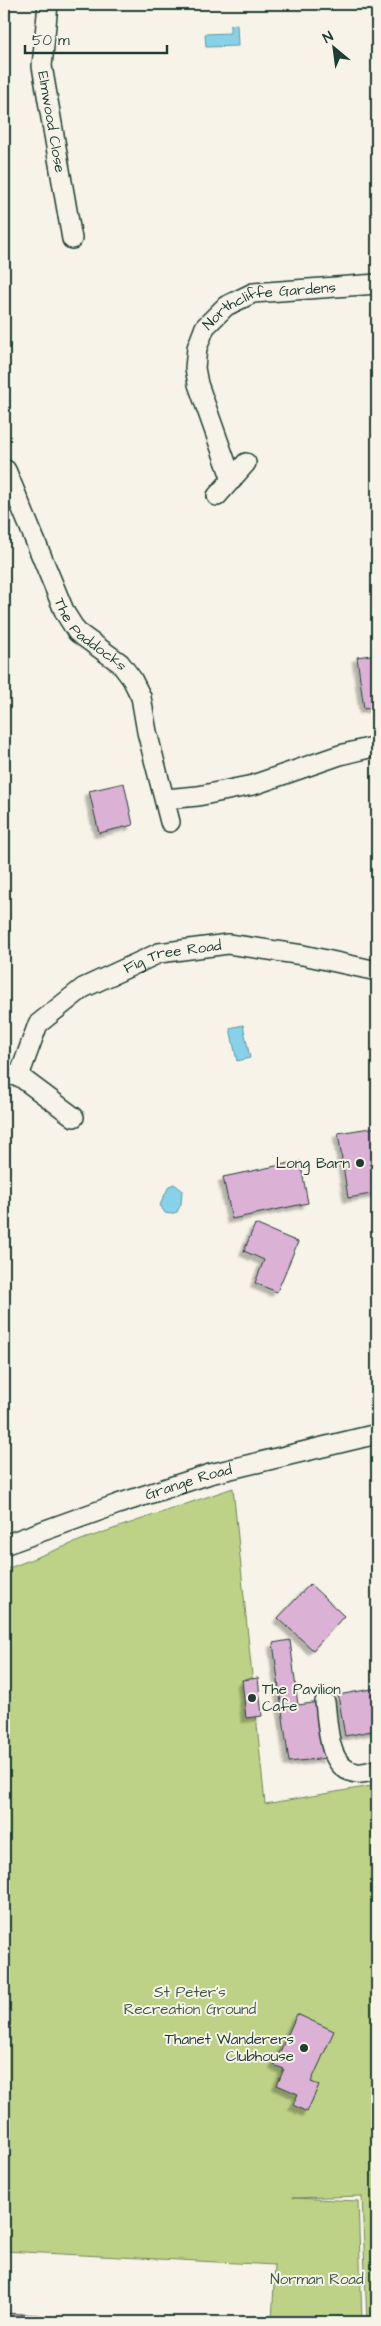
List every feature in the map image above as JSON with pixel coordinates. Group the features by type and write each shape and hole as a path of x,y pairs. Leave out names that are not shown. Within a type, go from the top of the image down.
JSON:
{"street":[{"name":"Elmwood Close","path":"48,4 42,66 72,238"},
{"name":"Northcliffe Gardens","path":"232,480 198,384 195,368 197,348 205,327 226,306 253,293 377,284"},
{"path":"217,496 246,463"},
{"name":"The Paddocks","path":"11,469 65,613 77,632 120,663 132,679 140,697 170,822"},
{"path":"165,799 198,796 253,785 340,755 377,746"},
{"name":"Fig Tree Road","path":"75,1115 11,1075 38,1024 83,988 159,953 228,944 302,955 377,971"},
{"name":"Grange Road","path":"4,1545 118,1504 210,1474 377,1434"},
{"path":"325,1702 332,1750 340,1764 357,1773 377,1770"}],"green space":[{"name":"St Peter's Recreation Ground","path":"233,1488 265,1804 377,1785 377,2322 367,2322 362,2196 292,2198 358,2201 362,2322 272,2322 275,2265 4,2251 4,1570 84,1539"}],"water":[{"path":"237,24 238,46 206,47 205,34 230,33 230,25"},
{"path":"243,1025 250,1058 237,1061 230,1028"},
{"path":"174,1184 182,1190 181,1204 177,1212 165,1213 160,1205 169,1186"}],"building":[{"path":"377,654 377,707 364,709 357,657"},
{"path":"124,783 133,825 99,833 89,791"},
{"name":"Long Barn","path":"377,1127 377,1193 348,1198 338,1133"},
{"path":"300,1161 308,1203 232,1219 223,1177"},
{"path":"255,1224 298,1242 277,1292 255,1283 264,1260 244,1251"},
{"path":"310,1584 344,1616 313,1650 278,1618"},
{"path":"290,1640 298,1705 320,1702 327,1758 289,1762 273,1643"},
{"name":"The Pavilion Cafe","path":"258,1678 262,1716 246,1718 242,1680"},
{"path":"377,1688 377,1730 345,1736 338,1695"},
{"name":"Thanet Wanderers Clubhouse","path":"297,2014 334,2031 311,2082 319,2085 307,2112 293,2105 298,2094 277,2085 284,2069 274,2065"},
{"path":"4,2313 21,2314 20,2322 4,2322"},
{"path":"21,2314 39,2315 38,2322 20,2322"},
{"path":"44,2317 62,2318 62,2322 44,2322"},
{"path":"62,2318 80,2319 79,2322 62,2322"}],"place":[{"name":"Long Barn","path":"360,1163"},
{"name":"The Pavilion Cafe","path":"252,1698"},
{"name":"Thanet Wanderers Clubhouse","path":"304,2048"}],"park label":[{"name":"Norman Road","path":"317,2279"}]}
